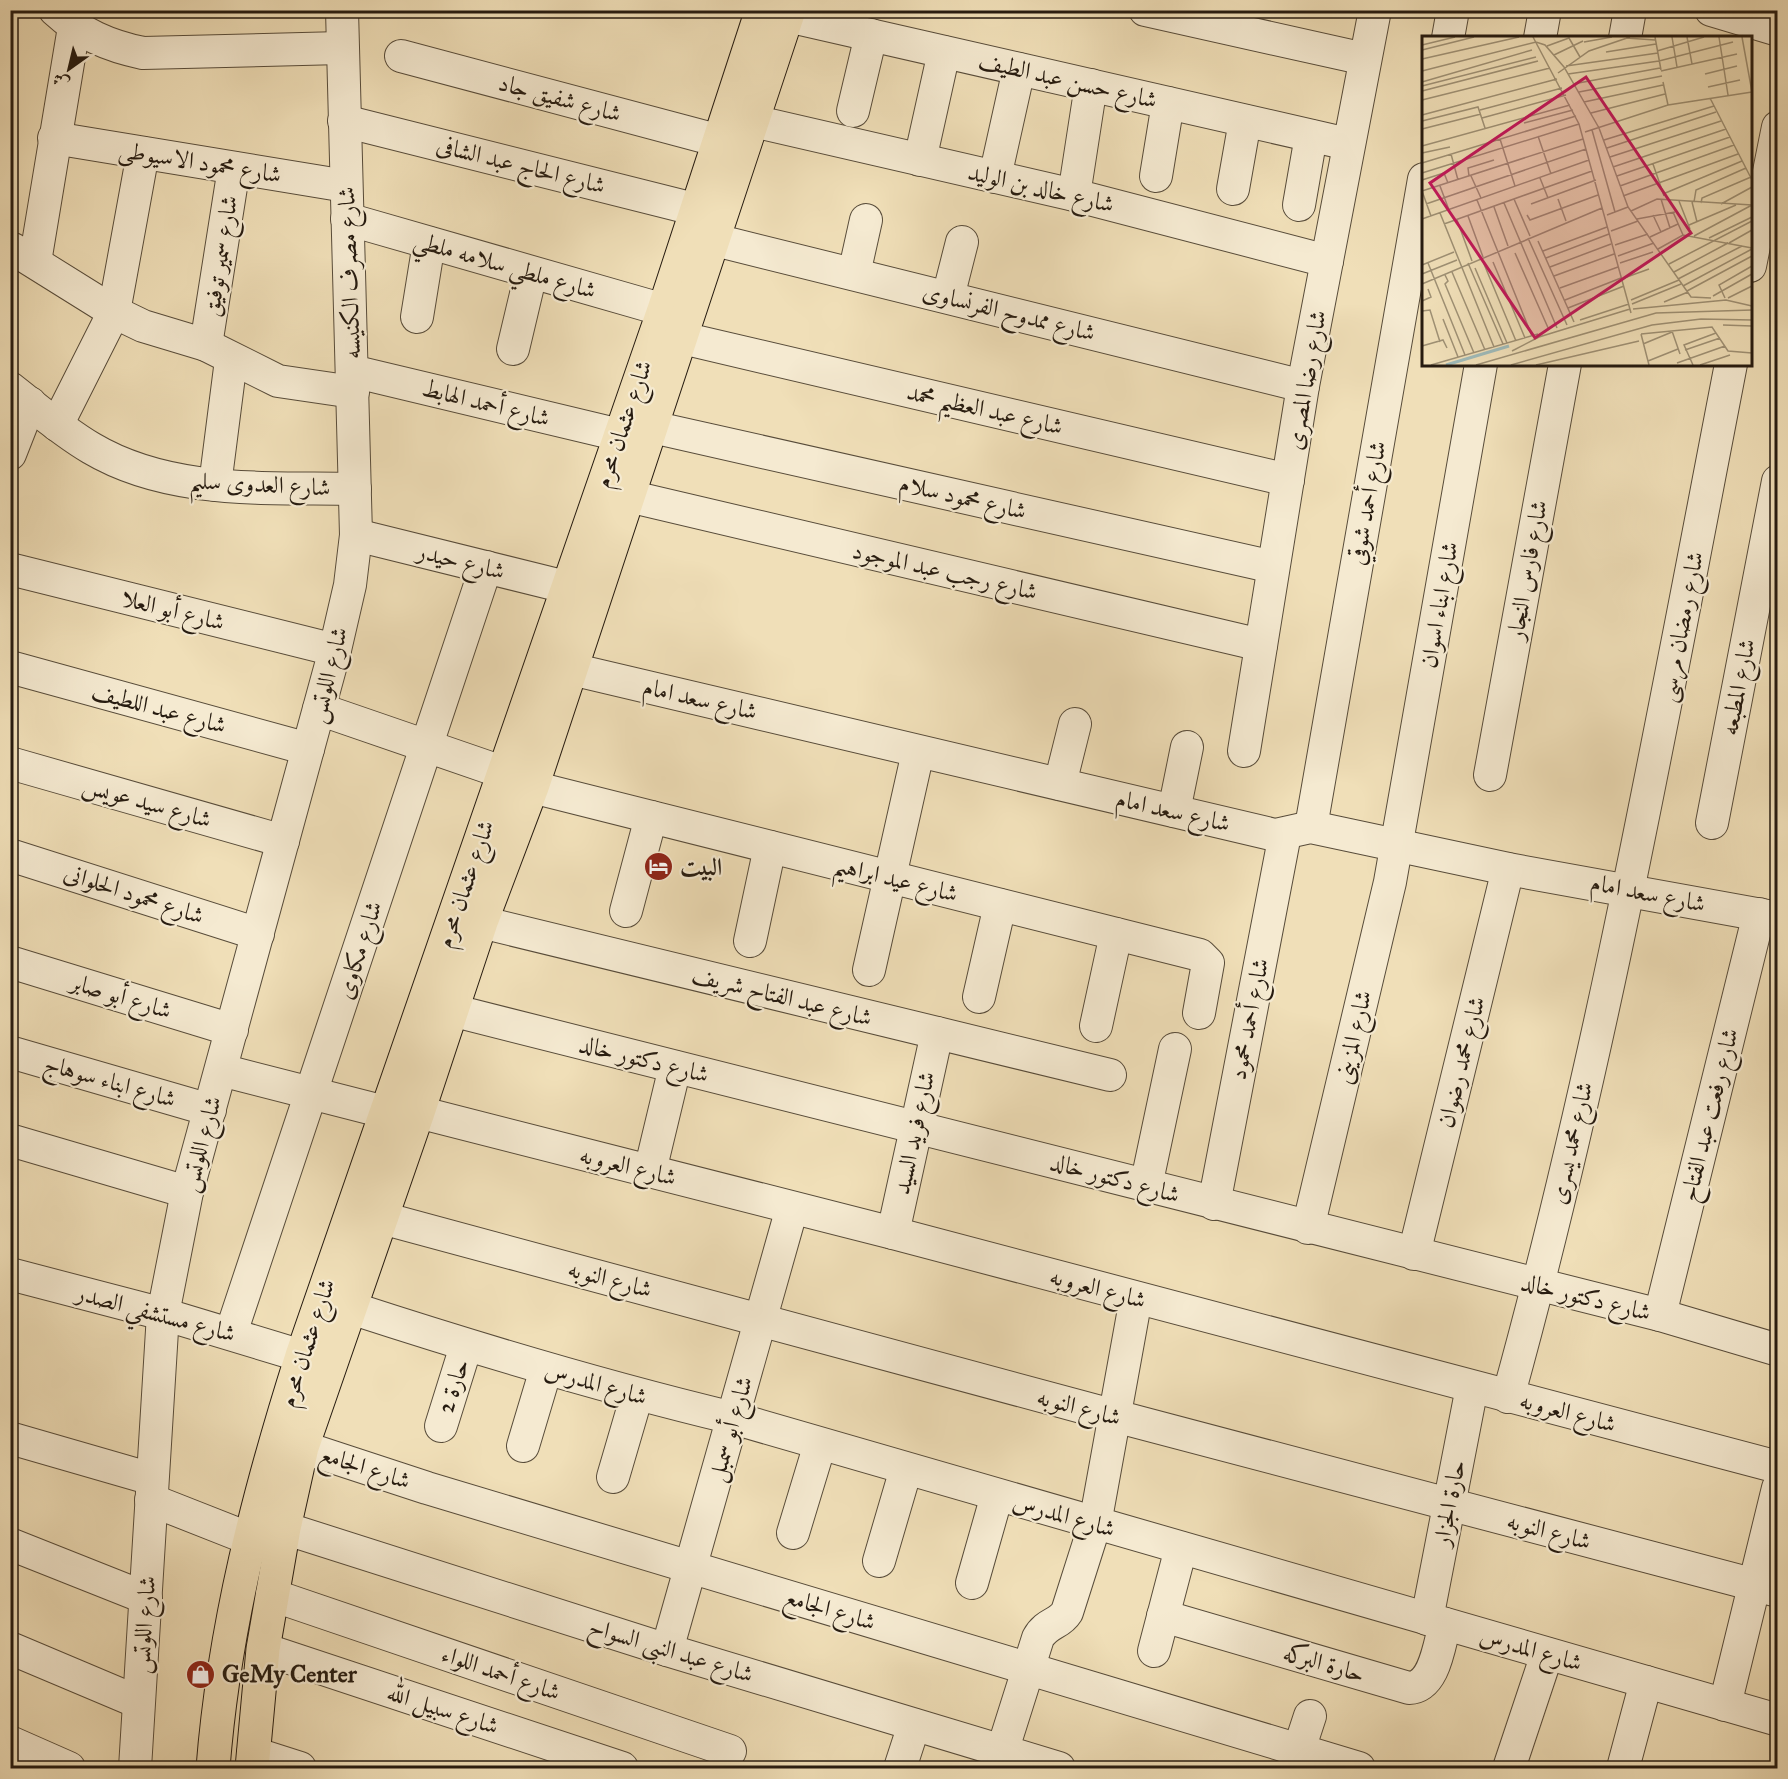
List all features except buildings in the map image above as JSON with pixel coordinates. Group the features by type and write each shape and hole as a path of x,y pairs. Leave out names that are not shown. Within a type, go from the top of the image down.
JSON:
{"main road":[{"name":"شارع عثمان محرم","path":"213,1768 219,1699 250,1539 276,1439 302,1356 385,1112 468,919 532,787 753,121 779,12"},
{"name":"شارع عثمان محرم","path":"252,1761 263,1649 284,1528 302,1447 382,1218 451,1010 468,919 502,772 664,310 720,141 779,12"}],"street":[{"name":"شارع مصرف الكنيسه","path":"342,10 341,48 356,535"},
{"path":"1145,10 1365,59"},
{"name":"شارع رضا المصرى","path":"1244,751 1303,386 1375,10"},
{"path":"1448,36 1453,10"},
{"path":"1540,36 1545,10"},
{"path":"1625,36 1630,10"},
{"path":"1711,10 1778,30"},
{"name":"شارع حسن عبد الطيف","path":"779,12 1348,144"},
{"path":"54,138 64,19 120,48 143,53 341,48"},
{"path":"853,111 871,35"},
{"path":"920,160 944,52"},
{"name":"شارع شفيق جاد","path":"401,56 720,141"},
{"path":"995,177 1018,69"},
{"path":"1074,195 1091,85"},
{"path":"1156,176 1168,103"},
{"path":"1233,189 1245,120"},
{"name":"شارع الحاج عبد الشافى","path":"344,121 698,210"},
{"name":"شارع خالد بن الوليد","path":"753,121 1074,195 1327,261"},
{"path":"1752,256 1778,127"},
{"path":"1299,205 1311,136"},
{"name":"شارع محمود الاسيوطى","path":"54,138 346,186"},
{"name":"شارع أحمد الهابط","path":"54,138 24,256 114,312 164,334 218,352 278,381 353,382 620,435"},
{"path":"57,425 114,312 143,153"},
{"name":"شارع سمير توفيق","path":"215,485 218,352 234,168"},
{"name":"شارع أحمد شوقي","path":"1298,831 1422,189"},
{"name":"شارع ملطي سلامه ملطي","path":"347,219 664,310"},
{"path":"854,274 866,220"},
{"name":"شارع ممدوح الفرنساوى","path":"715,240 1303,386"},
{"path":"948,297 962,242"},
{"path":"417,317 429,243"},
{"path":"513,349 531,273"},
{"name":"شارع عبد العظيم محمد","path":"682,338 1288,480"},
{"name":"شارع ابناء اسوان","path":"1396,845 1481,366"},
{"name":"شارع فارس النجار","path":"1490,775 1565,366"},
{"name":"شارع رمضان مرسى","path":"1630,889 1731,366"},
{"path":"11,453 20,396"},
{"name":"شارع العدوى سليم","path":"20,396 92,449 131,467 172,480 215,485 355,489"},
{"name":"شارع محمود سلام","path":"652,427 1273,567"},
{"name":"شارع المطبعه","path":"1712,823 1778,481"},
{"name":"شارع رجب عبد الموجود","path":"628,496 1261,645"},
{"name":"شارع حيدر","path":"356,535 566,587"},
{"name":"شارع اللوتس","path":"135,1768 163,1314 188,1192 335,650 350,585 356,535"},
{"name":"شارع مكاوى","path":"231,1333 486,567"},
{"name":"شارع أبو العلا","path":"10,569 335,650"},
{"name":"شارع عبد اللطيف","path":"10,667 308,749"},
{"name":"شارع سعد امام","path":"571,669 1275,835 1298,831 1396,845 1508,869 1630,889 1768,916"},
{"path":"319,710 502,772"},
{"path":"1060,784 1075,724"},
{"path":"1174,811 1187,747"},
{"path":"869,970 918,752"},
{"name":"شارع سيد عويس","path":"10,763 283,841"},
{"name":"شارع عيد ابراهيم","path":"532,787 1200,955 1205,958 1207,969 1199,1013"},
{"path":"626,911 651,817"},
{"name":"شارع أحمد محمود","path":"1214,1204 1298,831"},
{"name":"شارع المزينى","path":"1308,1228 1390,882 1396,845"},
{"path":"750,941 770,847"},
{"name":"شارع محمود الحلوانى","path":"10,855 258,934"},
{"name":"شارع محمد رضوان","path":"1414,1254 1508,869"},
{"name":"شارع محمد يسرى","path":"1508,1396 1538,1286 1630,889"},
{"path":"979,997 1000,905"},
{"name":"شارع رفعت عبد الفتاح","path":"1660,1315 1768,916"},
{"name":"شارع عبد الفتاح شريف","path":"468,919 1110,1075"},
{"path":"1096,1026 1116,934"},
{"name":"شارع أبو صابر","path":"10,962 232,1030"},
{"name":"شارع دكتور خالد","path":"451,1010 1538,1286 1776,1342"},
{"name":"شارع فريد السيد","path":"892,1233 936,1033"},
{"path":"1146,1186 1175,1049"},
{"name":"شارع ابناء سوهاج","path":"10,1052 210,1110"},
{"path":"650,1171 675,1067"},
{"path":"221,1070 385,1112"},
{"name":"شارع العروبه","path":"418,1112 892,1233 1778,1467"},
{"path":"10,1140 188,1192"},
{"name":"شارع أبو سمبل","path":"667,1650 792,1208"},
{"name":"شارع النوبه","path":"382,1218 1115,1416 1766,1587"},
{"name":"شارع مستشفي الصدر","path":"10,1274 231,1333 302,1356"},
{"path":"992,1756 1029,1669 1042,1630 1048,1624 1063,1618 1067,1612 1095,1524 1136,1298"},
{"name":"شارع المدرس","path":"351,1308 466,1346 637,1395 733,1418 1778,1720"},
{"name":"حارة 2","path":"441,1426 466,1346"},
{"path":"523,1446 546,1369"},
{"name":"حارة الجزار","path":"1436,1622 1449,1505 1472,1387"},
{"path":"613,1477 637,1395"},
{"path":"10,1438 152,1489 250,1539"},
{"path":"793,1533 820,1444"},
{"name":"شارع الجامع","path":"302,1447 1029,1669 1296,1760 1359,1768"},
{"path":"879,1561 906,1469"},
{"path":"1725,1705 1766,1587 1778,1488"},
{"path":"972,1583 997,1495"},
{"name":"شارع عبد النبى السواح","path":"284,1528 667,1650 914,1725 992,1756 1059,1768"},
{"path":"10,1544 146,1598"},
{"path":"1154,1651 1181,1548"},
{"name":"شارع أحمد اللواء","path":"272,1595 730,1751"},
{"name":"حارة البركه","path":"1163,1616 1410,1688 1418,1688 1428,1679 1436,1622"},
{"path":"10,1648 138,1702"},
{"name":"شارع سبيل الله","path":"263,1649 622,1768"},
{"path":"1509,1768 1547,1654"},
{"path":"1623,1768 1646,1682"},
{"path":"1296,1760 1310,1716"},
{"path":"900,1768 914,1725"},
{"path":"10,1742 60,1767"},
{"path":"252,1761 300,1768"}],"place":[{"name":"البيت","path":"659,867"},
{"name":"GeMy Center","path":"201,1674"}]}
